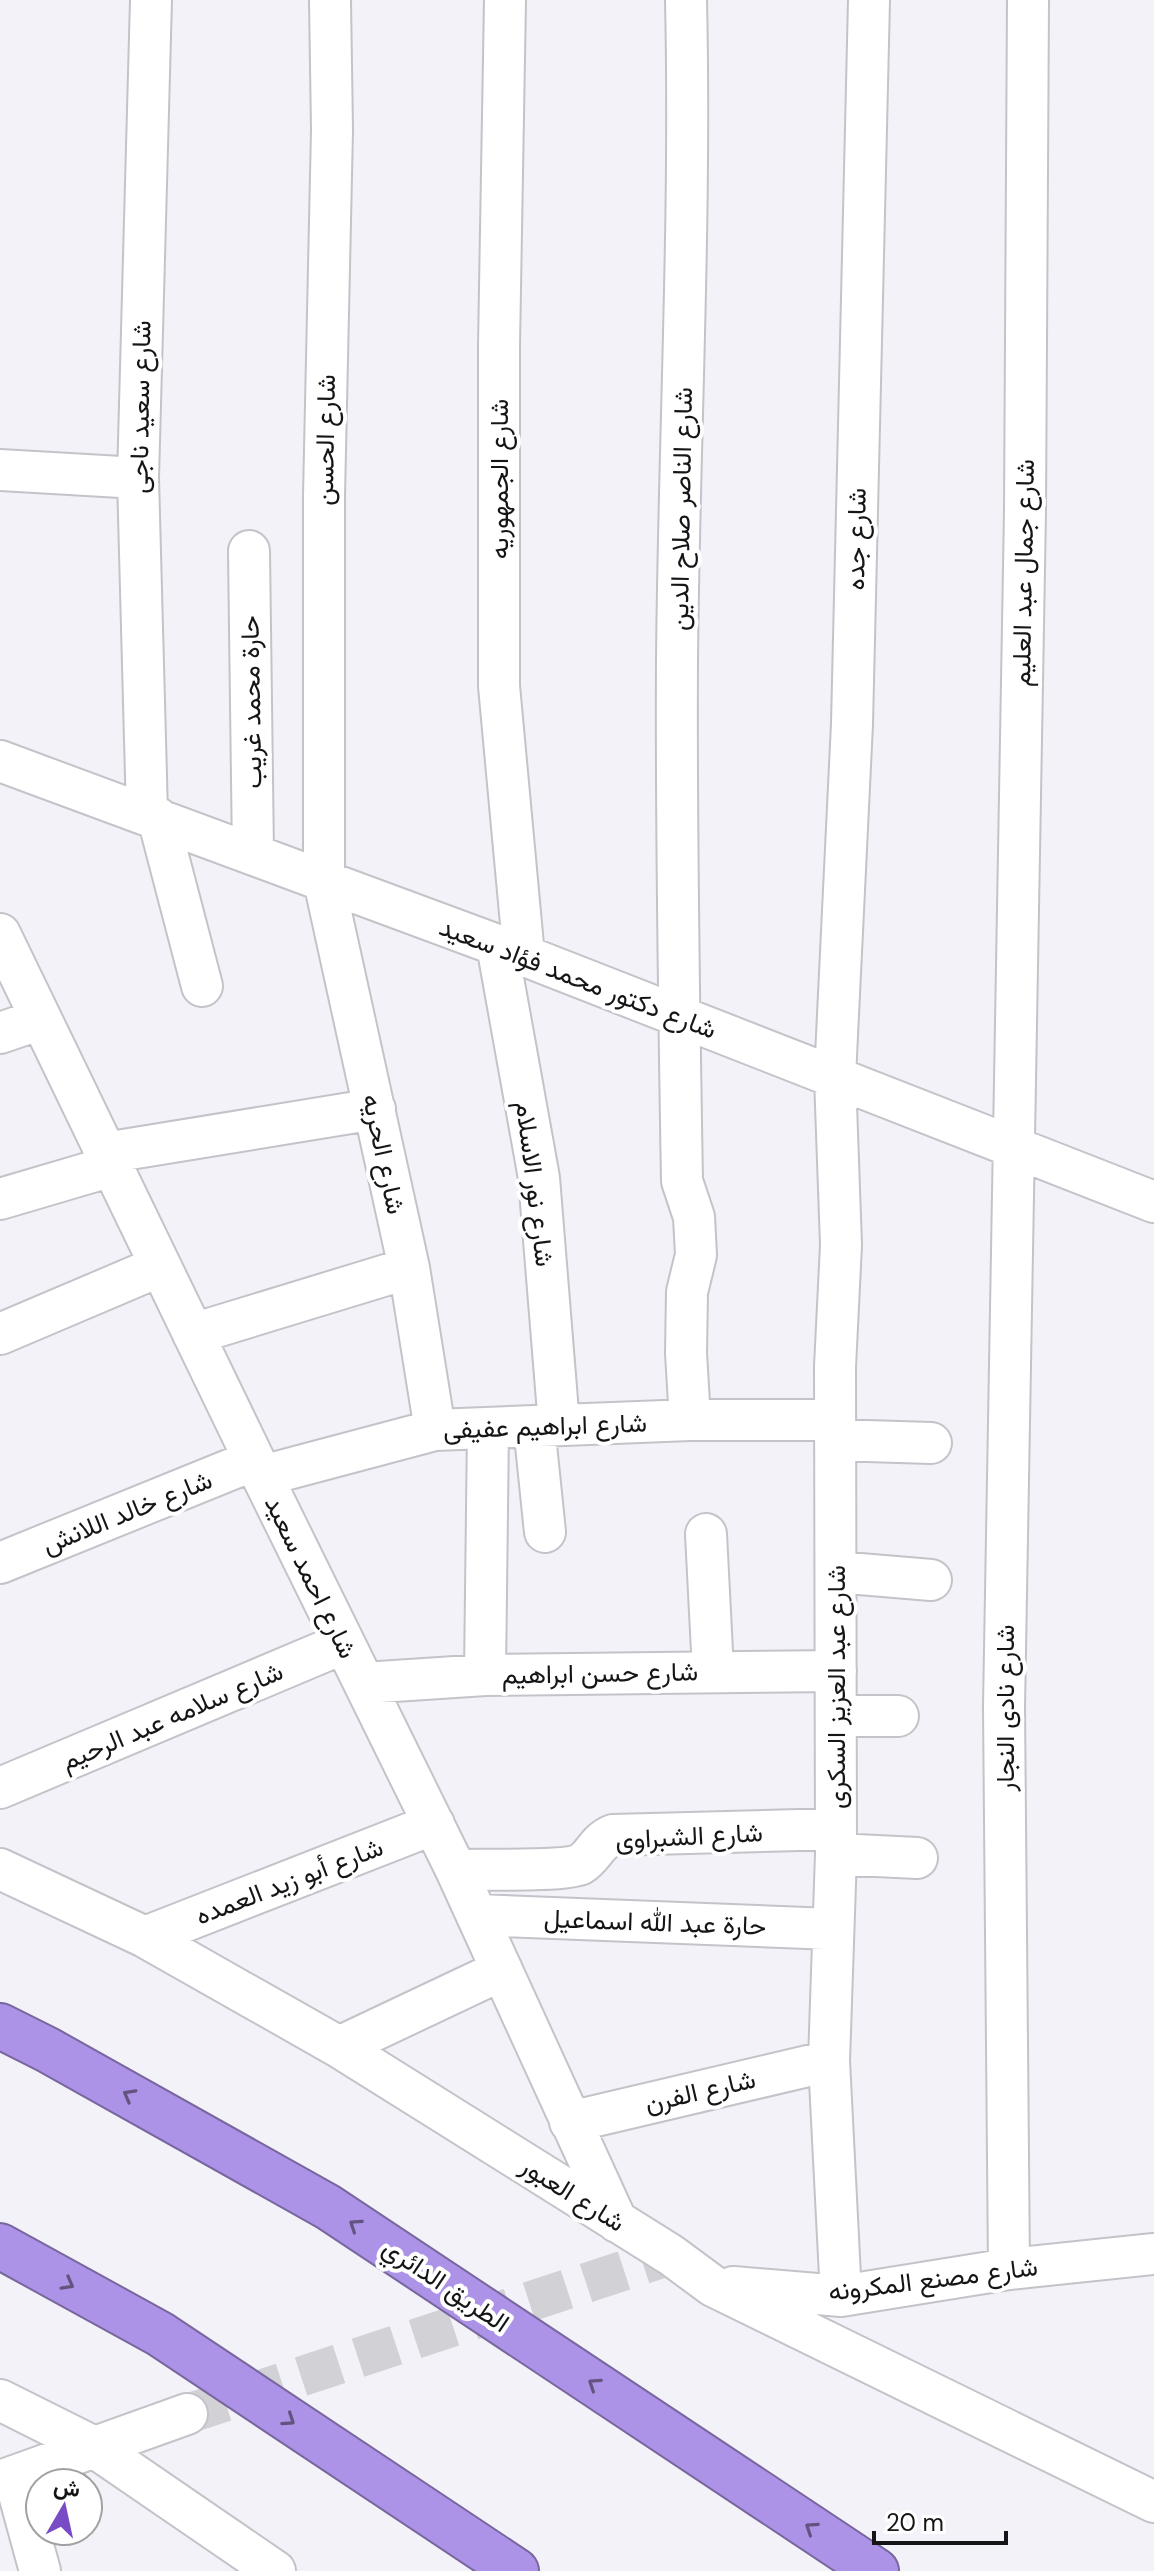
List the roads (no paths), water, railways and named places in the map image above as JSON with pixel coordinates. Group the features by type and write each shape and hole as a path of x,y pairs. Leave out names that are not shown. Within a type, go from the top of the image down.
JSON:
{"highway":[{"name":"الطريق الدائري","path":"0,2026 328,2207 876,2571"},
{"path":"0,2246 160,2334 516,2571"}],"street":[{"name":"شارع سعيد ناجى","path":"151,0 138,478 153,816 202,986"},
{"name":"شارع الحسن","path":"324,881 324,496 332,130 330,0"},
{"name":"شارع الجمهوريه","path":"505,0 499,346 499,686 510,951"},
{"name":"شارع الناصر صلاح الدين","path":"686,0 685,345 677,659 682,1181 694,1217 696,1255 687,1292 686,1353 690,1420"},
{"name":"شارع جده","path":"835,1077 852,724 869,0"},
{"name":"شارع جمال عبد العليم","path":"1012,1147 1024,527 1028,0"},
{"path":"0,470 138,478"},
{"name":"حارة محمد غريب","path":"249,551 253,854"},
{"name":"شارع دكتور محمد فؤاد سعيد","path":"0,761 510,951 1154,1202"},
{"name":"شارع الحريه","path":"324,881 409,1268 435,1430"},
{"name":"شارع احمد سعيد","path":"0,934 434,1824 617,2222"},
{"name":"شارع نور الاسلام","path":"510,951 539,1178 547,1426 545,1532"},
{"path":"0,1033 41,1019"},
{"name":"شارع عبد العزيز السكرى","path":"835,1077 841,1245 835,1430 836,1842 829,2061 841,2296"},
{"path":"0,1199 109,1159 375,1109"},
{"name":"شارع نادى النجار","path":"1009,2269 1004,1707 1012,1147"},
{"path":"0,1334 160,1266"},
{"path":"193,1334 409,1268"},
{"name":"شارع ابراهيم عفيفى","path":"258,1468 435,1430 690,1420 835,1430 931,1443"},
{"path":"485,1675 488,1428"},
{"name":"شارع خالد اللانش","path":"0,1563 258,1468"},
{"path":"706,1534 713,1671"},
{"path":"836,1572 931,1580"},
{"name":"شارع سلامه عبد الرحيم","path":"0,1788 344,1643"},
{"name":"شارع حسن ابراهيم","path":"364,1683 485,1675 836,1671"},
{"path":"836,1716 898,1716"},
{"name":"شارع أبو زيد العمده","path":"145,1937 434,1824"},
{"name":"شارع الشبراوى","path":"456,1870 571,1867 588,1858 600,1842 613,1835 836,1842 917,1858"},
{"name":"شارع العبور","path":"0,1869 145,1937 339,2047 671,2255 713,2286 1154,2502"},
{"name":"حارة عبد الله اسماعيل","path":"477,1915 832,1929"},
{"path":"339,2047 502,1970"},
{"name":"شارع الفرن","path":"570,2122 829,2061"},
{"name":"شارع مصنع المكرونه","path":"713,2286 841,2296 1009,2269 1154,2254"},
{"path":"0,2400 94,2447 238,2558 275,2571"},
{"path":"40,2571 7,2478 187,2414"}],"tunnel":[{"path":"187,2414 671,2255"}]}
